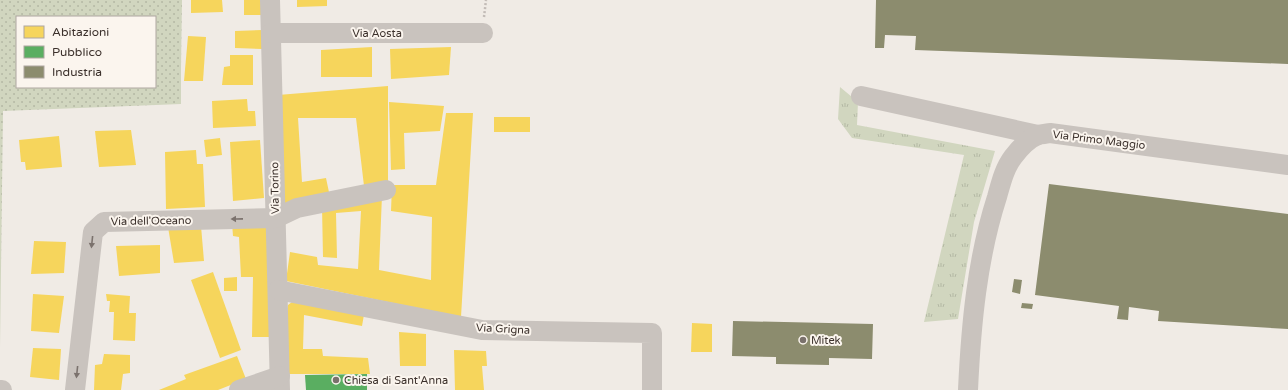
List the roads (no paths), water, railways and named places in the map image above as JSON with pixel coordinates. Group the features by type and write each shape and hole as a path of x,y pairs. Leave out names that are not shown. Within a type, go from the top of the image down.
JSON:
{"street":[{"name":"Via Torino","path":"270,0 280,383"},
{"name":"Via Aosta","path":"271,33 483,33"},
{"path":"861,96 1038,135"},
{"name":"Via Primo Maggio","path":"968,390 970,347 980,267 992,213 1004,173 1012,157 1024,145 1038,135 1050,133 1288,165"},
{"path":"276,218 297,208 386,190"},
{"name":"Via dell'Oceano","path":"75,390 93,232 104,222 276,218"},
{"name":"Via Grigna","path":"278,290 482,330 652,333 652,390"},
{"path":"239,390 280,383"}],"place":[{"name":"Mitek","path":"803,340"},
{"name":"Chiesa di Sant'Anna","path":"336,380"}]}
